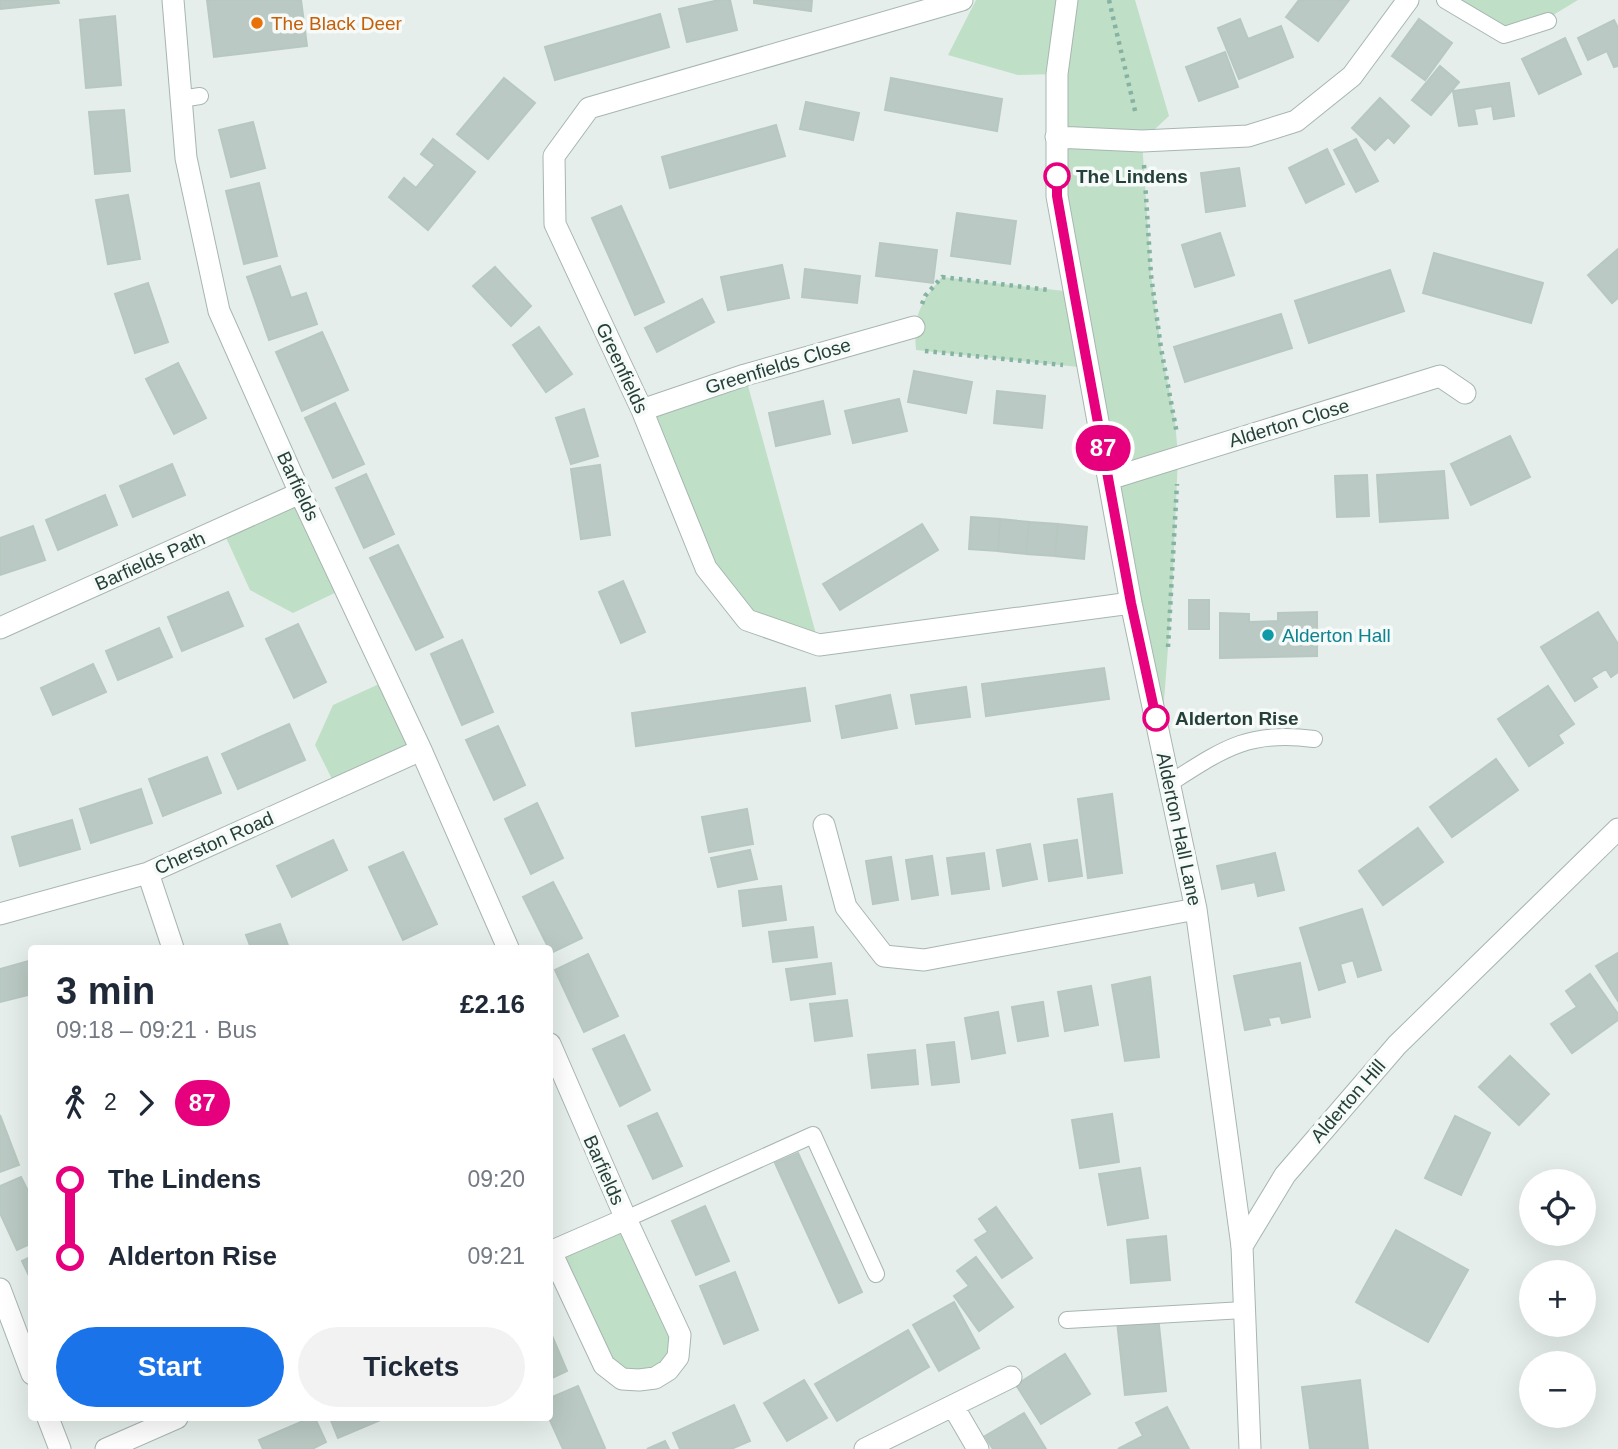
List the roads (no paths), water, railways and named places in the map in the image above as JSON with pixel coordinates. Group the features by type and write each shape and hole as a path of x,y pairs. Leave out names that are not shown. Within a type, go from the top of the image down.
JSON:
{"street":[{"name":"Barfields","path":"173,0 190,97 186,158 219,311 300,493 421,750 507,945"},
{"name":"Greenfields","path":"962,0 589,108 554,156 555,224 642,410 706,568 747,620 818,645 1131,603"},
{"name":"Alderton Hall Lane","path":"1067,0 1057,74 1057,196 1131,603 1196,909 1242,1246"},
{"path":"1056,136 1142,141 1248,136 1296,121 1352,76 1400,3"},
{"name":"Greenfields Close","path":"642,410 745,375 905,329"},
{"name":"Alderton Close","path":"1109,479 1440,376 1465,393"},
{"name":"Barfields Path","path":"0,628 300,493"},
{"name":"Cherston Road","path":"0,914 148,873 421,750"},
{"path":"824,825 846,907 884,956 924,960 1196,909"},
{"name":"Alderton Hill","path":"1242,1246 1285,1175 1396,1045 1618,829"},
{"path":"148,873 172,945"},
{"name":"Barfields","path":"553,1051 626,1219 553,1251"},
{"path":"553,1258 604,1365 622,1379 655,1378 668,1370 678,1357 680,1335 626,1219"},
{"path":"1242,1246 1250,1449"},
{"path":"0,1290 28,1364"},
{"path":"865,1449 1011,1377"},
{"path":"953,1406 978,1449"},
{"path":"49,1421 60,1449"},
{"path":"106,1449 170,1421"}],"lane":[{"path":"1445,0 1504,35 1548,21"},
{"path":"1170,783 1206,760 1245,741 1286,735 1314,739"},
{"path":"626,1219 813,1135 876,1274"},
{"path":"1067,1320 1244,1310"}],"place":[{"name":"The Black Deer","path":"257,23"},
{"name":"The Lindens","path":"1057,176"},
{"name":"Alderton Hall","path":"1268,635"},
{"name":"Alderton Rise","path":"1156,718"}]}
